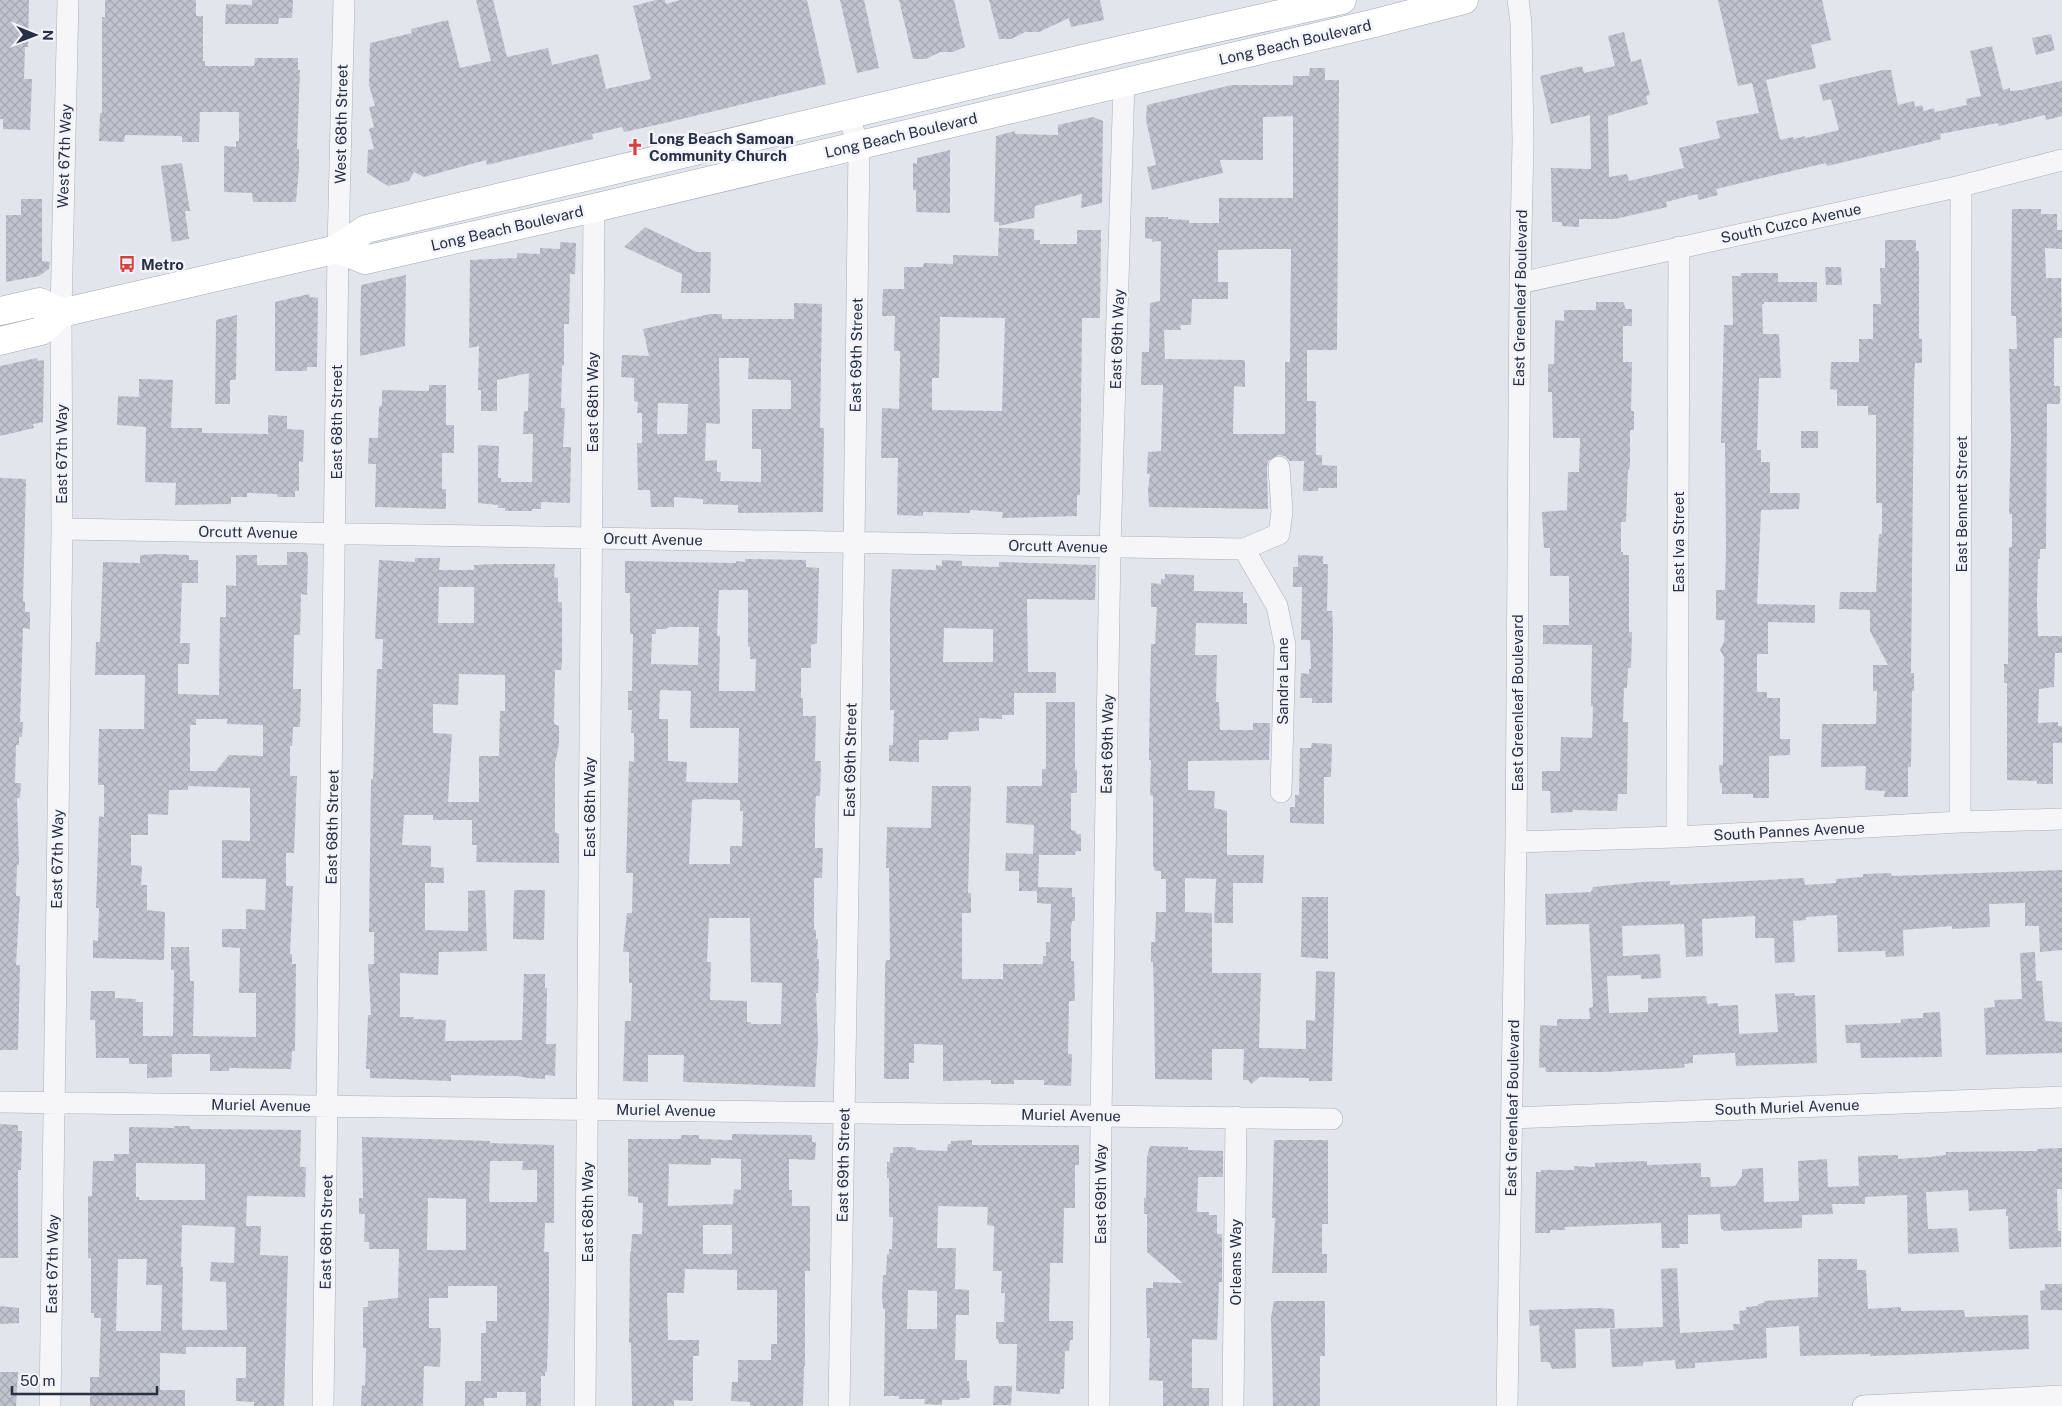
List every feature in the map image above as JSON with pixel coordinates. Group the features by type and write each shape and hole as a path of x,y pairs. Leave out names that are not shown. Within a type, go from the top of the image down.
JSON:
{"main road":[{"name":"Long Beach Boulevard","path":"338,249 366,260 594,208 1366,25 1464,0"},
{"name":"Long Beach Boulevard","path":"0,341 41,331 61,313 338,249 366,229 1335,1"},
{"path":"0,311 40,302 61,313"}],"street":[{"name":"West 67th Way","path":"61,313 68,0"},
{"name":"West 68th Street","path":"338,249 344,0"},
{"name":"East Greenleaf Boulevard","path":"1508,1406 1516,842 1522,142 1521,24 1518,0"},
{"name":"East 69th Way","path":"1099,1406 1101,1116 1110,547 1124,82"},
{"name":"East 69th Street","path":"839,1406 854,543 858,145 848,116"},
{"name":"South Cuzco Avenue","path":"1520,283 1962,186 2062,160"},
{"name":"East Bennett Street","path":"1960,822 1962,186"},
{"name":"East 68th Way","path":"585,1406 594,208"},
{"name":"East Iva Street","path":"1676,837 1680,247"},
{"name":"East 68th Street","path":"323,1406 336,534 338,249"},
{"name":"East 67th Way","path":"50,1406 62,529 61,313"},
{"path":"1244,549 1279,534 1282,512 1279,466"},
{"name":"Orcutt Avenue","path":"62,529 1244,549"},
{"name":"Sandra Lane","path":"1244,549 1277,606 1285,645 1280,792"},
{"name":"South Pannes Avenue","path":"1516,842 1676,837 1960,822 2062,819"},
{"name":"South Muriel Avenue","path":"1512,1118 2062,1097"},
{"name":"Muriel Avenue","path":"0,1102 1332,1119"},
{"name":"Orleans Way","path":"1233,1406 1236,1118"},
{"path":"1863,1406 2062,1396"}],"building":[{"path":"0,0 29,0 28,47 25,47 24,79 32,79 30,130 3,129 3,119 0,119"},
{"path":"105,0 196,0 196,16 203,16 203,61 205,61 205,66 254,66 255,58 298,58 298,70 300,70 297,149 299,149 299,167 296,202 253,202 252,193 224,192 224,146 236,147 236,141 239,141 239,112 200,112 199,142 182,142 182,136 125,135 124,142 99,141 100,113 102,113 102,17 105,17"},
{"path":"252,0 293,0 292,18 279,18 278,24 225,24 226,4 252,5"},
{"path":"476,0 493,0 507,57 548,48 552,65 598,54 606,89 651,79 633,6 656,0 665,0 666,4 680,0 807,0 826,84 624,132 622,127 592,134 593,139 487,165 486,160 424,177 414,172 409,181 388,186 367,173 368,150 374,149 369,129 374,127 369,107 375,106 369,85 370,43 412,33 411,29 448,20 460,68 491,61"},
{"path":"840,0 864,0 879,68 857,73"},
{"path":"899,0 954,0 965,47 953,52 940,52 926,59 913,59"},
{"path":"989,0 1100,0 1104,20 1071,27 1069,18 1039,32 1025,32 1011,39 999,39"},
{"path":"1718,0 1822,0 1831,40 1811,45 1816,68 1766,80 1780,140 1805,136 1806,138 1839,130 1831,99 1823,101 1819,85 1883,70 1891,70 1898,105 1914,101 1915,107 1922,105 1924,111 1934,108 1935,112 1967,105 1966,99 1981,96 1970,51 1992,46 2003,90 2010,88 2010,91 2021,90 2062,81 2062,116 2046,120 2045,115 1999,126 1998,123 1940,134 1941,139 1930,142 1827,166 1826,163 1716,189 1718,195 1699,200 1697,194 1666,202 1667,207 1615,219 1579,219 1579,227 1562,226 1562,222 1552,222 1551,168 1591,169 1590,115 1551,124 1540,76 1582,66 1584,73 1615,66 1608,36 1624,32 1631,62 1641,59 1650,95 1646,96 1648,104 1608,116 1609,177 1627,174 1629,181 1684,168 1679,148 1720,138 1716,121 1759,113 1752,83 1738,86"},
{"path":"2051,34 2055,50 2036,55 2032,38"},
{"path":"1310,68 1325,68 1325,80 1339,80 1337,350 1307,350 1307,401 1316,401 1316,455 1322,455 1322,465 1337,466 1337,488 1318,488 1318,491 1303,491 1304,461 1290,461 1285,456 1278,455 1268,461 1268,509 1149,507 1148,490 1150,474 1147,474 1148,452 1161,451 1163,385 1141,385 1142,352 1149,352 1150,303 1160,301 1161,241 1152,242 1152,239 1145,238 1145,217 1168,217 1168,219 1189,220 1189,223 1219,223 1219,198 1293,198 1293,116 1263,117 1263,160 1220,160 1223,173 1152,190 1147,167 1156,165 1146,120 1147,105 1232,85 1293,85 1293,76 1309,76","holes":["1291,249 1290,362 1285,362 1285,434 1233,434 1234,386 1245,387 1244,360 1165,359 1164,330 1181,330 1180,325 1191,325 1192,299 1228,299 1228,282 1218,282 1218,250"]},
{"path":"1093,117 1103,121 1102,203 1081,208 1082,194 1035,206 1034,218 999,226 999,222 994,222 996,136 1015,131 1015,134 1058,135 1058,125"},
{"path":"950,150 950,213 916,212 916,190 913,190 913,163 917,164 917,158"},
{"path":"182,163 190,211 185,211 189,239 172,242 161,166"},
{"path":"21,199 42,199 42,261 50,262 49,269 39,276 6,282 6,215 21,215"},
{"path":"2012,209 2041,209 2041,214 2057,214 2057,230 2062,230 2062,249 2045,248 2046,278 2061,278 2062,338 2054,338 2054,386 2060,386 2060,404 2047,404 2046,549 2040,549 2040,559 2038,559 2037,604 2038,636 2062,636 2062,653 2055,653 2054,687 2039,689 2038,723 2058,722 2058,726 2062,726 2062,743 2053,743 2053,784 2037,784 2037,781 2007,780 2007,683 2004,683 2004,664 2008,664 2009,547 2012,547 2012,514 2009,514 2011,439 2009,349 2017,349 2016,316 2011,316"},
{"path":"645,227 697,252 711,252 710,293 681,293 682,274 624,247"},
{"path":"999,228 1034,229 1034,240 1040,240 1040,244 1077,244 1077,230 1101,230 1100,318 1082,318 1080,495 1077,495 1077,516 1002,518 1003,512 970,510 970,513 923,512 923,516 897,515 898,458 881,458 882,408 899,409 900,351 894,351 895,316 882,316 883,289 904,289 904,267 923,267 924,263 953,264 953,255 998,256","holes":["940,317 1005,318 1002,411 932,410 932,378 939,378"]},
{"path":"1885,240 1916,240 1916,251 1919,251 1919,339 1922,339 1922,363 1915,363 1914,383 1911,673 1914,673 1914,691 1912,691 1911,767 1908,767 1908,797 1884,797 1885,791 1865,790 1866,766 1821,767 1822,724 1876,724 1877,691 1873,691 1873,665 1888,665 1870,631 1870,610 1839,609 1840,592 1876,592 1879,534 1882,534 1882,503 1876,503 1876,415 1868,415 1868,406 1837,406 1837,390 1830,389 1831,362 1859,362 1859,339 1873,339 1873,304 1881,304 1880,268 1885,268"},
{"path":"560,242 576,243 575,274 570,274 569,324 564,324 561,408 565,408 563,447 571,447 570,503 541,502 541,509 505,511 505,508 498,508 498,505 478,503 478,445 499,446 498,478 501,478 501,482 532,482 533,434 523,434 524,411 528,411 529,373 497,380 497,411 481,411 481,390 478,390 479,346 469,348 470,260 517,258 517,253 540,254 540,248 560,249"},
{"path":"1825,267 1841,267 1842,285 1826,285"},
{"path":"1741,273 1778,273 1778,282 1817,282 1817,302 1764,302 1762,304 1763,334 1779,334 1781,378 1759,378 1757,450 1761,450 1761,462 1770,462 1770,493 1800,493 1799,509 1761,510 1757,604 1815,605 1815,623 1768,622 1768,654 1757,654 1757,692 1767,692 1767,698 1780,698 1780,739 1790,739 1790,755 1769,756 1769,798 1753,798 1753,794 1722,794 1719,765 1723,765 1724,657 1720,650 1724,642 1725,620 1716,620 1716,590 1725,590 1725,443 1721,443 1724,325 1733,325 1732,276 1741,276"},
{"path":"406,275 405,346 360,356 361,285"},
{"path":"309,294 310,297 318,298 317,367 307,367 307,371 275,371 275,302"},
{"path":"1596,302 1623,302 1626,309 1632,309 1632,326 1623,326 1623,362 1632,362 1631,411 1634,411 1634,430 1630,430 1626,522 1621,522 1621,552 1623,552 1623,555 1629,555 1629,632 1632,632 1631,668 1628,668 1627,688 1624,688 1623,722 1628,722 1627,794 1618,794 1617,811 1573,810 1573,812 1551,813 1550,791 1542,791 1542,771 1560,771 1561,737 1592,738 1593,706 1591,706 1592,645 1543,644 1543,625 1569,625 1569,576 1550,576 1550,548 1544,548 1542,512 1567,510 1568,472 1579,472 1580,438 1553,438 1552,392 1548,392 1548,364 1554,364 1555,320 1564,321 1564,310 1596,310"},
{"path":"794,303 822,304 820,428 824,428 823,512 738,513 738,505 703,504 703,499 674,497 674,507 651,507 650,490 638,490 637,443 642,443 642,413 637,413 638,402 634,401 634,378 621,377 622,355 649,356 643,329 710,314 722,314 722,319 794,319","holes":["719,358 749,358 748,379 791,380 791,409 752,409 752,449 761,449 761,482 720,481 721,472 717,472 717,460 705,461 706,423 720,424","658,403 688,404 687,434 657,434"]},
{"path":"237,315 236,380 230,380 230,404 215,404 216,320"},
{"path":"37,358 38,361 44,360 43,422 33,424 34,428 0,436 0,366"},
{"path":"139,379 173,380 171,428 202,428 202,433 268,434 268,415 287,416 287,429 304,430 303,462 299,461 299,491 295,491 295,497 247,493 247,497 231,497 231,504 175,505 176,483 145,482 146,427 117,425 118,396 139,397"},
{"path":"429,385 446,385 446,425 454,425 454,453 442,453 442,489 446,489 446,509 375,507 376,464 368,464 369,438 378,438 379,407 382,404 382,390 429,391"},
{"path":"1801,431 1818,431 1818,448 1801,448"},
{"path":"0,478 26,479 23,601 25,601 25,612 30,612 30,629 23,628 20,722 23,722 22,737 19,737 19,745 16,745 15,783 21,783 20,798 17,798 19,865 17,865 16,896 20,896 16,965 20,965 18,1050 0,1050"},
{"path":"287,552 306,552 308,556 307,595 301,594 300,635 294,635 293,689 301,689 300,727 293,727 292,746 290,746 290,776 297,776 294,853 286,853 286,886 293,886 290,954 292,954 292,964 296,964 295,1051 292,1051 291,1069 229,1068 229,1071 210,1071 210,1054 172,1054 172,1077 147,1078 147,1064 129,1064 129,1058 96,1058 95,1020 90,1020 91,991 115,991 115,998 136,999 136,1002 143,1002 143,1036 173,1036 174,970 171,970 171,947 189,947 190,981 194,981 193,1036 256,1037 256,993 239,993 240,948 222,947 222,929 246,929 246,909 265,910 266,879 222,878 222,840 250,841 250,788 188,786 188,790 169,790 168,815 148,814 148,835 131,835 131,865 142,866 141,885 147,885 147,910 165,912 164,960 93,958 93,940 98,941 99,908 96,908 99,816 104,817 104,785 98,785 99,729 144,729 145,675 95,675 96,642 100,642 103,562 140,563 140,555 160,554 189,555 189,560 198,560 198,583 182,583 180,643 190,643 189,664 178,664 178,694 219,695 220,617 226,617 226,585 236,586 236,555 257,555 257,565 287,565","holes":["196,719 227,719 227,724 263,725 263,756 229,755 216,771 190,771 190,725 196,725"]},
{"path":"1298,555 1323,556 1323,564 1328,564 1327,611 1332,611 1333,629 1332,703 1312,703 1312,698 1300,698 1301,673 1309,674 1309,669 1311,669 1310,640 1301,640 1302,587 1293,587 1293,567 1298,567"},
{"path":"415,558 440,558 439,570 474,570 474,565 555,564 554,577 558,578 558,602 562,602 562,663 561,670 555,670 554,724 559,726 559,744 555,763 555,832 559,834 559,863 476,862 477,845 472,845 472,820 433,820 433,815 404,815 402,845 431,846 431,867 444,868 444,883 425,883 425,930 468,931 468,891 485,890 487,951 439,952 438,975 400,973 400,1017 446,1020 445,1041 522,1040 524,974 545,974 545,988 547,988 546,1044 556,1044 555,1076 545,1075 545,1079 517,1076 451,1075 451,1081 370,1078 370,1069 366,1069 368,1015 371,1015 368,964 374,964 374,932 369,932 371,779 373,779 377,669 382,669 383,639 375,639 379,560 415,562","holes":["439,587 474,587 474,623 438,623","459,674 505,675 505,711 500,711 499,756 479,756 479,802 448,802 452,734 433,733 433,704 458,705"]},
{"path":"745,559 806,560 806,567 819,568 817,643 811,645 811,668 801,668 803,716 816,716 815,761 821,761 820,796 816,796 815,818 815,848 823,848 822,878 814,878 814,930 816,930 816,939 818,939 817,959 819,959 818,993 816,993 818,1041 815,1087 683,1082 684,1055 648,1055 648,1082 623,1081 625,1021 631,1021 632,983 629,983 629,952 623,952 627,913 632,913 633,873 626,873 629,761 634,762 634,733 631,733 632,710 628,710 628,691 632,691 633,634 630,634 630,593 625,593 625,561 745,562","holes":["719,590 748,590 748,647 750,647 750,659 756,659 755,691 719,691 720,636 717,636","669,627 699,627 698,665 651,664 652,634 656,634 656,629 666,629","660,690 691,691 690,728 739,728 738,783 686,782 687,762 668,761 668,719 659,719","692,800 740,800 740,811 743,811 742,846 730,846 730,864 689,864","709,918 750,918 751,982 782,983 781,1024 751,1024 751,1022 747,1022 747,1001 710,1000 711,962 707,962"]},
{"path":"942,560 962,561 962,566 999,567 999,562 1096,565 1095,600 1027,599 1028,672 1056,672 1056,693 1014,693 1014,715 1002,715 1002,719 979,718 979,731 949,732 948,740 919,740 919,762 889,761 889,745 893,745 894,710 890,710 892,569 936,570 936,565 942,566","holes":["944,628 993,629 993,662 943,662"]},
{"path":"1165,574 1194,575 1194,591 1243,592 1243,603 1247,603 1247,624 1196,623 1195,655 1217,655 1216,702 1219,702 1220,730 1253,730 1253,723 1270,723 1269,760 1188,761 1188,790 1215,791 1214,808 1227,811 1227,855 1264,855 1263,883 1233,883 1233,923 1214,923 1216,879 1185,878 1185,912 1212,913 1212,973 1261,973 1259,1048 1306,1049 1306,1020 1315,1021 1316,971 1335,972 1332,1081 1309,1081 1309,1078 1260,1077 1251,1084 1248,1080 1243,1080 1244,1049 1212,1049 1212,1080 1155,1079 1151,942 1155,942 1156,912 1166,912 1166,879 1161,879 1161,871 1155,871 1153,865 1153,796 1150,795 1151,760 1149,760 1149,750 1151,644 1155,644 1157,607 1151,607 1151,583 1161,584 1161,579 1165,579"},
{"path":"1046,702 1075,702 1077,793 1071,793 1071,830 1076,831 1076,834 1081,834 1081,851 1076,851 1075,855 1039,855 1038,887 1072,888 1072,897 1075,897 1075,921 1072,921 1071,927 1071,961 1074,961 1075,1001 1069,1001 1068,1054 1072,1054 1071,1086 1044,1085 1044,1080 1014,1080 1014,1084 991,1084 991,1080 943,1081 943,1045 914,1044 914,1063 909,1063 909,1079 884,1079 885,967 886,960 890,960 889,868 886,868 887,827 931,828 932,786 971,786 968,893 971,893 971,913 962,913 962,979 1003,979 1003,964 1043,964 1043,956 1046,956 1046,942 1050,942 1051,904 1037,903 1037,891 1019,891 1019,871 1005,871 1006,853 1033,854 1034,825 1006,823 1007,786 1042,786 1042,769 1046,769"},
{"path":"1312,743 1332,744 1331,777 1324,777 1324,824 1290,823 1290,807 1295,807 1295,795 1299,795 1300,748 1311,748"},
{"path":"2062,870 2062,950 2040,952 2039,926 2025,926 2025,903 1989,904 1990,927 1952,929 1952,926 1903,930 1904,956 1886,957 1885,951 1838,952 1837,915 1806,917 1806,920 1793,921 1795,962 1775,963 1774,938 1755,938 1755,916 1702,919 1703,956 1686,957 1684,924 1622,926 1623,956 1660,954 1661,978 1641,979 1641,975 1607,976 1609,1013 1648,1012 1648,998 1706,996 1707,1004 1718,1003 1718,1006 1738,1005 1739,1034 1778,1032 1775,994 1815,995 1817,1063 1736,1066 1735,1053 1693,1055 1693,1063 1684,1064 1685,1067 1681,1068 1603,1072 1546,1072 1545,1067 1539,1068 1540,1025 1557,1026 1557,1019 1590,1019 1589,1008 1593,1007 1589,924 1546,925 1545,894 1591,892 1593,887 1642,882 1670,881 1670,885 1804,878 1805,885 1836,883 1836,879 1863,877 1863,874 1891,873 1892,876"},
{"path":"514,890 545,890 544,940 513,939"},
{"path":"1302,897 1328,897 1328,959 1301,957"},
{"path":"2035,952 2036,981 2042,981 2045,1021 2062,1022 2062,1053 1986,1055 1984,1008 1995,1007 1994,1000 2022,999 2020,953"},
{"path":"1940,1012 1942,1057 1861,1058 1860,1043 1846,1043 1845,1025 1901,1023 1901,1019 1923,1018 1923,1013"},
{"path":"0,1124 18,1125 18,1131 22,1131 21,1170 18,1170 18,1258 0,1258"},
{"path":"174,1126 190,1126 190,1129 301,1130 300,1167 306,1167 305,1197 247,1196 246,1226 261,1226 260,1255 288,1256 284,1406 254,1406 254,1402 236,1401 236,1378 246,1378 246,1347 186,1347 186,1354 160,1353 160,1390 185,1390 185,1406 90,1406 90,1377 99,1377 101,1318 94,1318 94,1313 91,1313 91,1258 88,1258 88,1196 92,1196 93,1161 114,1161 114,1154 129,1154 129,1127 174,1128","holes":["136,1163 205,1164 205,1200 139,1200 139,1197 136,1197","182,1225 235,1227 234,1263 211,1262 210,1281 226,1282 227,1330 182,1330 183,1267 181,1267","118,1259 147,1259 146,1285 162,1285 161,1331 116,1331"]},
{"path":"732,1134 812,1135 812,1142 816,1142 815,1160 789,1159 789,1190 792,1190 792,1206 810,1206 810,1271 805,1271 803,1406 750,1406 750,1402 731,1401 732,1382 738,1382 738,1360 771,1360 771,1344 777,1344 777,1290 737,1290 737,1270 685,1269 684,1293 667,1293 668,1340 699,1340 699,1356 693,1356 693,1401 674,1400 674,1406 632,1406 631,1343 629,1343 630,1252 632,1234 642,1234 643,1203 638,1203 638,1197 628,1196 628,1139 681,1139 681,1135 699,1135 699,1139 732,1140","holes":["711,1158 741,1159 741,1190 734,1189 733,1204 668,1206 669,1164 711,1165","703,1225 732,1225 732,1254 703,1254"]},
{"path":"362,1137 554,1145 554,1223 545,1223 544,1252 549,1252 549,1307 547,1372 545,1372 545,1376 541,1376 541,1406 526,1406 526,1392 497,1392 497,1398 484,1398 484,1406 465,1406 465,1381 481,1381 481,1333 486,1333 486,1321 497,1321 497,1286 448,1286 448,1298 429,1298 429,1328 440,1328 441,1333 440,1367 424,1366 423,1406 361,1406 362,1385 365,1386 366,1348 363,1348 363,1307 368,1307 368,1301 398,1298 399,1249 369,1249 369,1242 364,1242 365,1214 359,1214 359,1198 363,1198","holes":["490,1161 523,1161 522,1170 537,1170 537,1202 489,1202","428,1198 466,1199 466,1250 427,1250"]},
{"path":"972,1140 972,1145 1079,1145 1079,1165 1075,1165 1075,1208 1064,1208 1063,1263 1050,1263 1049,1321 1073,1321 1073,1340 1070,1340 1069,1351 1065,1351 1064,1389 1060,1389 1060,1394 1016,1391 1017,1344 999,1344 998,1339 996,1339 996,1322 1004,1322 1005,1293 1001,1293 1002,1271 993,1271 994,1226 987,1225 988,1207 938,1206 937,1248 956,1248 955,1289 969,1290 969,1315 956,1315 955,1360 967,1360 967,1381 969,1381 970,1398 942,1400 942,1405 924,1404 925,1399 899,1399 899,1396 884,1396 885,1309 883,1309 882,1297 883,1275 886,1275 887,1254 889,1254 889,1249 892,1249 893,1217 889,1217 887,1162 890,1162 890,1153 893,1153 893,1147 947,1151 948,1144 951,1144 951,1141","holes":["908,1290 937,1291 937,1329 907,1329"]},
{"path":"1274,1140 1328,1140 1328,1224 1322,1224 1322,1254 1327,1254 1327,1273 1272,1273 1275,1218 1272,1218"},
{"path":"1150,1146 1188,1147 1188,1150 1223,1151 1223,1177 1198,1177 1197,1212 1209,1212 1209,1215 1217,1215 1217,1234 1222,1234 1222,1282 1219,1282 1217,1340 1192,1339 1192,1388 1209,1388 1209,1406 1163,1406 1163,1381 1149,1380 1150,1338 1147,1338 1146,1288 1153,1288 1153,1282 1183,1283 1147,1252 1147,1214 1144,1214 1144,1198 1146,1198 1147,1157"},
{"path":"2062,1148 2062,1189 2057,1189 2058,1231 2061,1231 2061,1247 2009,1249 2006,1209 1969,1211 1968,1190 1926,1192 1928,1229 1957,1228 1959,1252 1908,1254 1907,1195 1865,1197 1865,1204 1832,1204 1833,1214 1802,1215 1802,1228 1723,1231 1721,1229 1720,1214 1688,1215 1688,1244 1679,1244 1680,1248 1662,1248 1661,1223 1565,1227 1565,1230 1550,1230 1550,1233 1535,1233 1536,1172 1541,1172 1541,1170 1574,1170 1574,1166 1595,1167 1595,1163 1647,1161 1647,1165 1701,1163 1701,1177 1710,1177 1711,1187 1735,1186 1742,1176 1742,1169 1763,1168 1764,1202 1799,1201 1798,1161 1827,1159 1828,1187 1859,1186 1858,1156 1898,1155 1898,1159 1946,1155 1946,1152 2037,1151 2037,1149"},
{"path":"1818,1259 1857,1259 1857,1270 1866,1270 1868,1309 1901,1307 1901,1311 1964,1310 1965,1317 2028,1315 2029,1349 1903,1355 1800,1356 1799,1326 1766,1328 1767,1358 1695,1363 1695,1368 1676,1369 1675,1360 1643,1362 1643,1366 1612,1367 1610,1329 1663,1327 1661,1269 1677,1268 1680,1333 1734,1330 1733,1324 1740,1324 1739,1311 1746,1310 1746,1307 1758,1306 1758,1304 1764,1303 1764,1301 1818,1297"},
{"path":"2045,1284 2062,1284 2062,1310 2041,1310 2040,1291 2045,1290"},
{"path":"1274,1301 1325,1301 1325,1356 1320,1356 1320,1406 1273,1406 1271,1317"},
{"path":"0,1306 19,1308 19,1323 0,1324"},
{"path":"1614,1309 1615,1328 1575,1329 1576,1368 1552,1369 1549,1362 1541,1362 1539,1325 1530,1326 1529,1310"},
{"path":"0,1372 18,1372 16,1406 0,1406"},
{"path":"994,1386 1012,1386 1011,1405 993,1405"}],"place":[{"name":"Long Beach Samoan Community Church","path":"635,147"},
{"name":"Metro","path":"127,264"}]}
